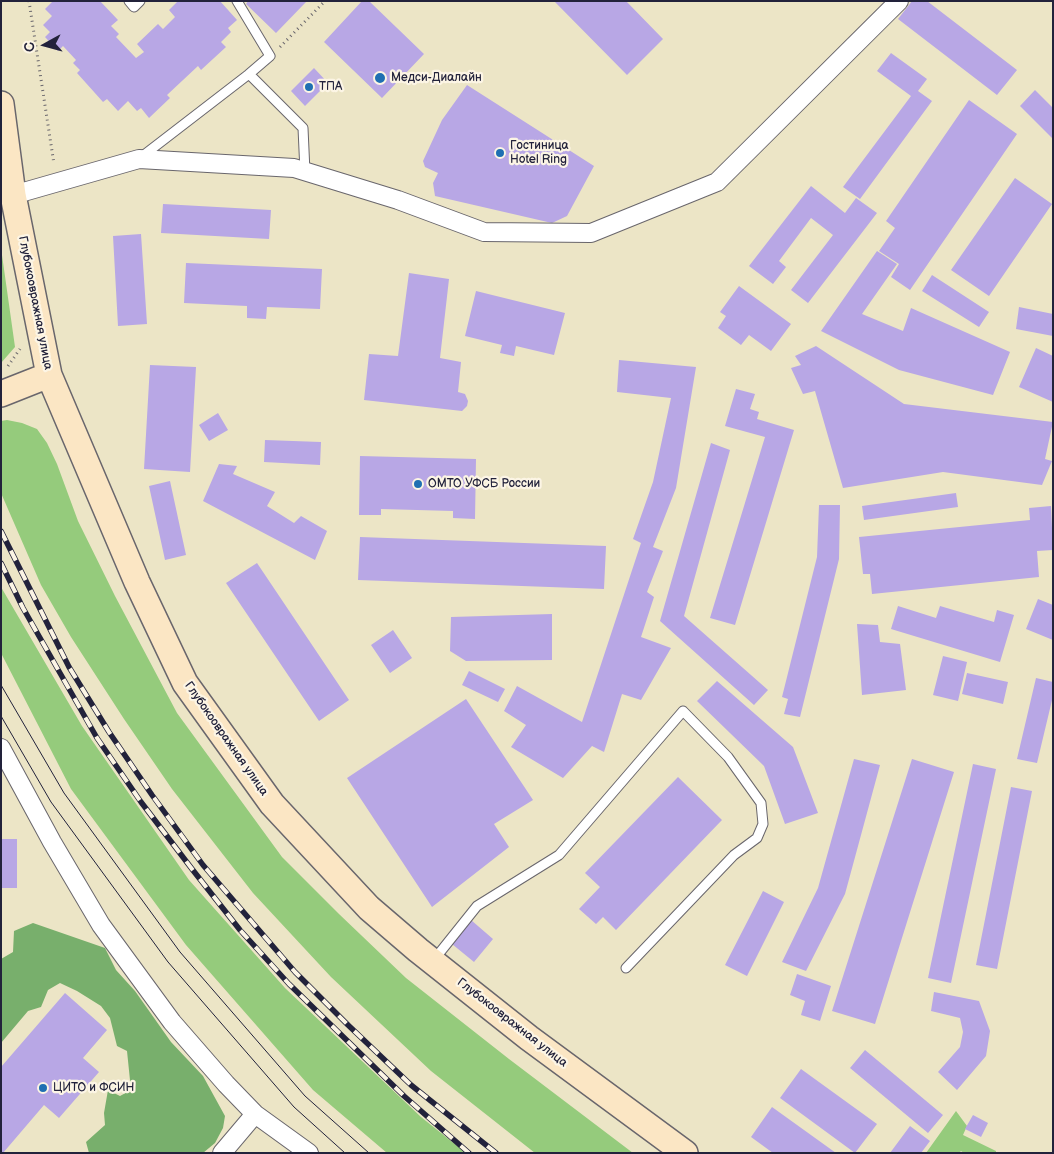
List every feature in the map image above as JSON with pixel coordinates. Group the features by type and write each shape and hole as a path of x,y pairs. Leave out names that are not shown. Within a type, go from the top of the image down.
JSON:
{"main road":[{"name":"Глубокоовражная улица","path":"1,104 13,195 49,375 137,582 185,683 272,804 369,908 529,1038 685,1153"},
{"path":"1,394 49,375"}],"street":[{"path":"13,195 139,159 294,168 398,200 484,232 591,233 717,182 898,1"},
{"path":"1,748 52,842 101,925 172,1022 255,1114 309,1153"},
{"path":"222,1153 255,1114"}],"lane":[{"path":"129,1 134,7 140,1"},
{"path":"139,159 270,56 237,1"},
{"path":"249,74 303,128 305,172"},
{"path":"432,961 477,906 559,855 683,710 728,757 761,803 763,824 757,838 734,855 626,968"}],"path":[{"path":"29,1 57,182"},
{"path":"270,56 325,1"},
{"path":"8,367 21,348"}],"green space":[{"path":"1,248 15,347 1,363"},
{"path":"7,420 37,429 47,443 57,464 78,521 177,713 282,857 406,978 633,1153 535,1153 431,1071 331,977 253,893 172,789 71,637 41,585 1,493 1,421"},
{"path":"1,587 82,726 189,880 285,988 421,1117 466,1153 387,1153 313,1090 186,945 71,789 1,653"},
{"path":"33,923 105,948 116,970 135,991 171,1042 203,1076 225,1116 223,1128 215,1143 203,1153 89,1153 86,1142 105,1125 104,1113 108,1090 120,1096 131,1090 127,1051 117,1046 110,1018 101,1006 77,991 60,983 48,990 41,1007 28,1011 1,1043 1,959 13,952 14,931"},
{"path":"956,1111 967,1126 963,1135 996,1151 996,1153 964,1153 961,1151 959,1153 926,1153"}],"building":[{"path":"53,1 100,1 118,20 111,26 119,34 116,37 136,58 144,52 137,44 158,24 163,29 175,17 169,10 178,1 220,1 237,20 228,28 231,32 221,42 226,47 201,70 198,66 167,95 170,98 149,118 141,108 137,111 128,101 118,111 107,99 103,102 77,73 80,70 73,63 76,60 63,46 58,51 45,37 50,32 43,25 52,16 45,9"},
{"path":"248,1 307,1 276,33 246,4"},
{"path":"362,1 369,1 424,54 382,98 324,42"},
{"path":"554,1 626,1 663,39 627,75"},
{"path":"912,1 927,1 1017,70 997,95 898,19"},
{"path":"891,53 927,79 918,91 932,101 860,199 843,187 911,96 877,71"},
{"name":"ТПА","path":"314,68 328,83 305,106 291,91"},
{"name":"Гостиница Hotel Ring","path":"467,85 594,166 567,216 552,223 435,196 433,183 438,173 425,167 423,161 442,120"},
{"path":"1035,90 1053,108 1053,139 1020,106"},
{"path":"969,100 1017,134 910,290 891,277 899,264 879,251 895,228 886,221"},
{"path":"1015,178 1052,204 989,296 951,270"},
{"path":"811,186 845,213 856,198 877,213 808,303 791,290 833,235 811,218 779,261 786,267 773,284 749,266"},
{"path":"163,204 271,210 269,239 161,233"},
{"path":"141,234 147,324 118,326 113,236"},
{"path":"877,251 897,264 862,314 903,331 911,308 1010,352 993,395 899,370 821,331"},
{"path":"186,263 322,269 320,309 267,307 266,319 247,318 247,306 184,303"},
{"path":"409,273 449,279 440,358 461,362 458,392 465,394 468,401 467,406 462,411 364,400 369,354 398,356"},
{"path":"932,275 989,312 979,327 922,291"},
{"path":"739,286 791,324 771,351 749,335 741,345 718,328 726,316 720,312"},
{"path":"476,291 565,313 554,355 516,346 514,356 500,353 502,345 465,336"},
{"path":"1019,307 1053,314 1053,336 1016,329"},
{"path":"816,346 904,404 1053,422 1045,459 1052,461 1042,485 943,472 843,488 815,391 803,394 791,368 801,365 795,356"},
{"path":"1036,348 1053,356 1053,402 1019,387"},
{"path":"619,360 696,367 676,488 653,547 663,551 647,592 654,597 641,637 671,648 641,700 622,694 604,752 592,746 563,778 511,747 526,725 504,711 517,686 582,722 641,543 633,539 653,482 671,398 617,392"},
{"path":"150,365 196,367 190,472 144,469"},
{"path":"736,389 755,394 750,409 759,412 757,419 794,430 735,625 710,618 765,437 725,426"},
{"path":"218,413 228,430 209,441 199,425"},
{"path":"265,440 321,442 320,465 264,462"},
{"path":"711,443 730,450 684,616 768,690 754,705 660,621"},
{"name":"ОМТО УФСБ России","path":"360,456 476,459 475,519 453,518 453,511 381,509 381,515 359,515"},
{"path":"219,464 237,466 233,474 275,492 267,506 294,523 301,516 327,531 315,560 203,501"},
{"path":"170,481 186,555 165,560 149,486"},
{"path":"956,493 958,507 864,520 862,506"},
{"path":"819,505 840,505 839,559 800,717 784,714 788,699 782,697 817,557"},
{"path":"1051,506 1053,550 1037,551 1039,577 872,594 870,574 863,574 859,537 1030,520 1029,508"},
{"path":"360,537 606,546 604,589 358,580"},
{"path":"257,563 349,700 319,721 226,583"},
{"path":"1038,599 1053,605 1053,640 1026,629"},
{"path":"898,606 936,618 940,606 994,622 997,610 1014,615 1000,662 891,629"},
{"path":"552,614 552,660 466,661 450,651 451,617"},
{"path":"857,624 878,625 880,642 900,644 906,690 862,695"},
{"path":"393,630 412,658 390,673 371,645"},
{"path":"943,656 967,662 958,701 933,695"},
{"path":"469,671 505,689 498,702 462,685"},
{"path":"967,673 1008,682 1003,704 962,694"},
{"path":"1036,678 1053,682 1053,696 1037,763 1017,759"},
{"path":"717,681 793,747 818,813 785,824 764,766 697,701"},
{"path":"466,699 533,800 494,824 509,847 432,907 347,778"},
{"path":"854,759 880,765 845,894 806,971 782,962 818,888"},
{"path":"912,759 954,772 875,1024 832,1011"},
{"path":"973,764 996,769 951,983 928,978"},
{"path":"678,777 722,820 616,930 603,917 596,924 579,909 600,887 585,873"},
{"path":"1011,787 1032,791 997,969 976,965"},
{"path":"1,839 17,839 17,888 1,888"},
{"path":"763,891 784,902 747,976 725,965"},
{"path":"471,920 493,939 474,962 452,944"},
{"path":"797,974 831,986 820,1021 801,1015 805,1001 790,995"},
{"path":"934,992 979,1001 990,1031 986,1056 957,1090 938,1072 960,1047 963,1032 960,1018 931,1011"},
{"name":"ЦИТО и ФСИН","path":"65,993 107,1030 83,1058 99,1072 59,1118 44,1105 1,1153 1,1067"},
{"path":"865,1050 943,1115 928,1133 850,1068"},
{"path":"801,1069 877,1124 855,1153 780,1098"},
{"path":"772,1107 836,1153 773,1153 751,1137"},
{"path":"973,1115 988,1123 981,1137 965,1129"},
{"path":"910,1126 930,1141 921,1153 890,1153"}],"tram line":[{"path":"1,685 64,793 180,952 305,1096 369,1153"},
{"path":"1,716 51,802 168,962 294,1107 345,1153"}],"railway":[{"path":"1,531 69,667 109,732 203,865 295,972 348,1025 411,1085 496,1153"},
{"path":"1,563 23,608 97,738 141,802 240,930 289,984 404,1096 469,1153"}],"place":[{"name":"Медси-Диалайн","path":"380,78"},
{"name":"ТПА","path":"309,87"},
{"name":"Гостиница Hotel Ring","path":"500,153"},
{"name":"ОМТО УФСБ России","path":"418,484"},
{"name":"ЦИТО и ФСИН","path":"43,1088"}]}
